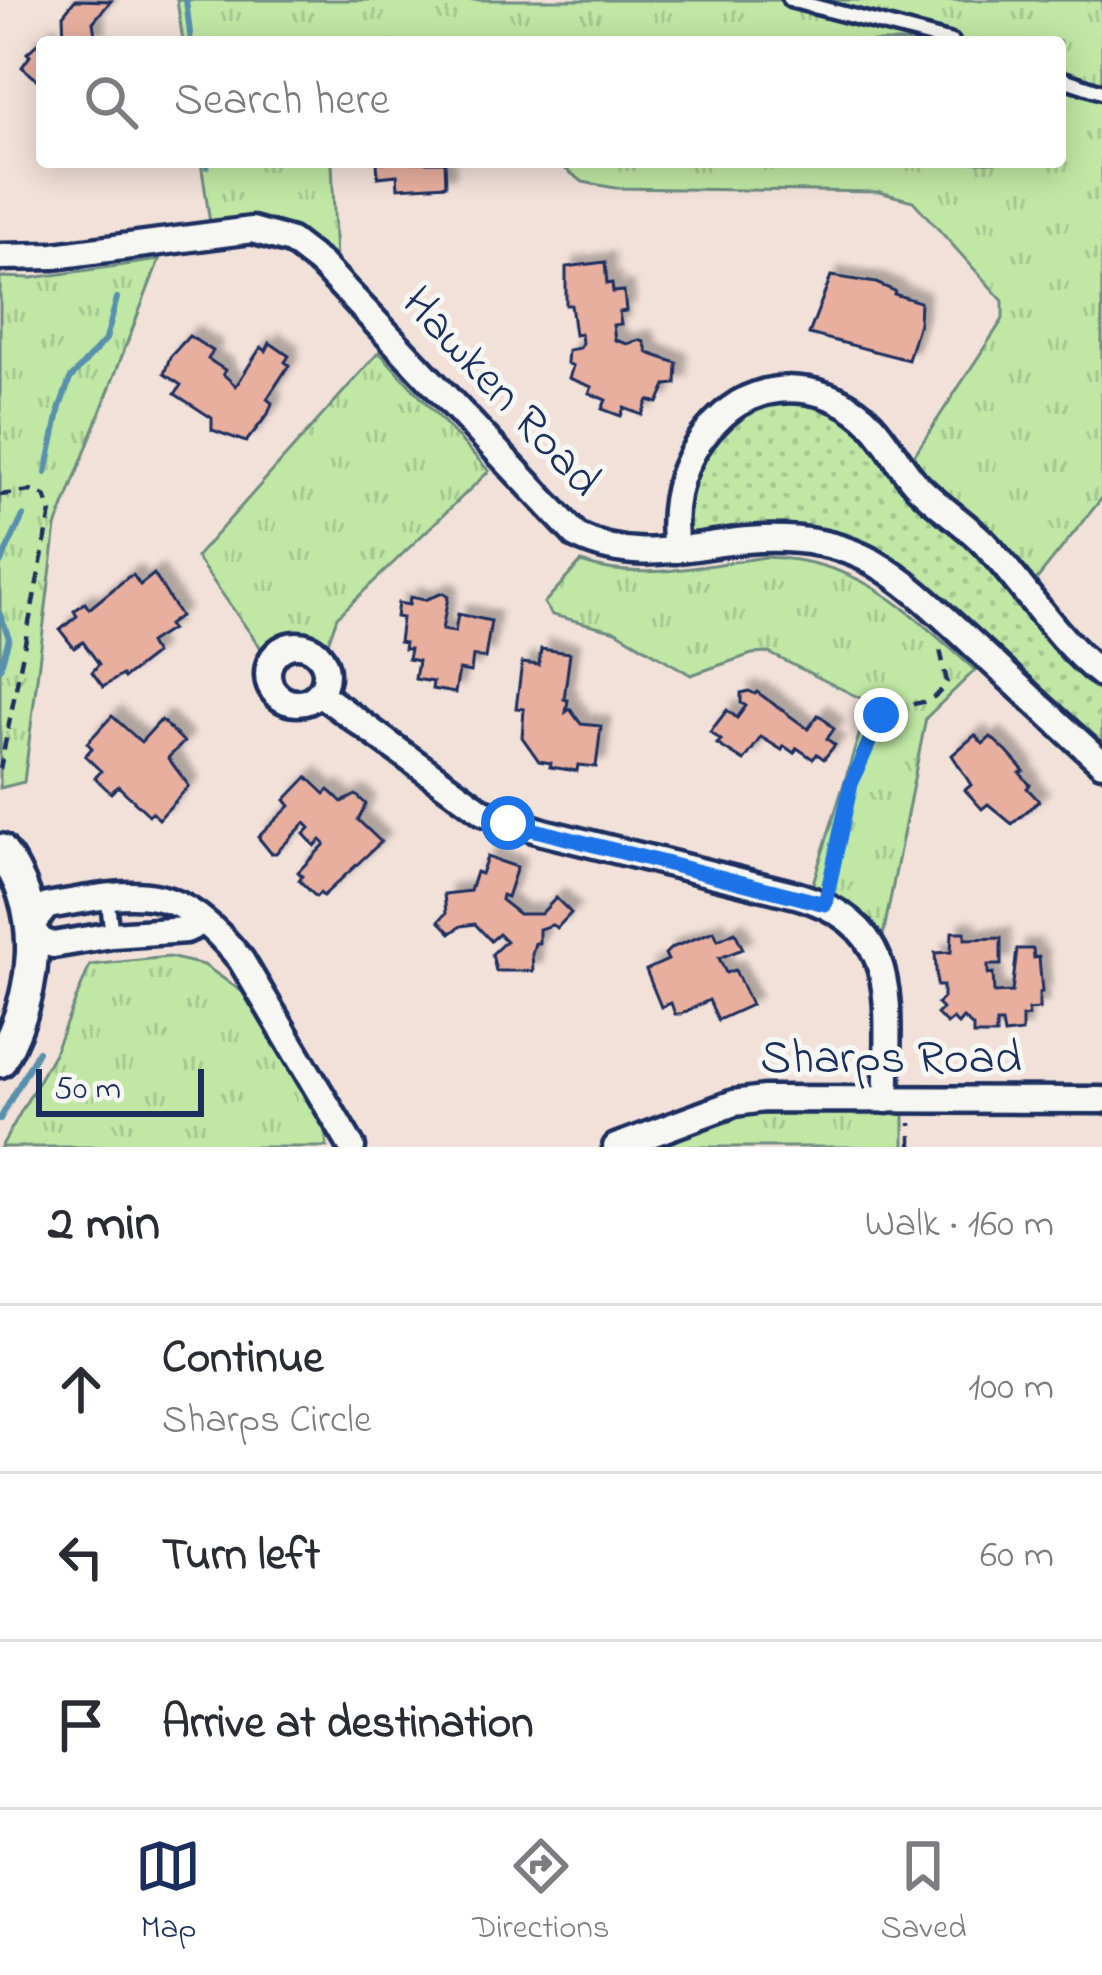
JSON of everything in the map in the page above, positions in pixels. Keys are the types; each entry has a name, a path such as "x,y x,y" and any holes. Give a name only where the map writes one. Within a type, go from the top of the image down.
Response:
{"street":[{"name":"Hawken Road","path":"0,257 54,256 228,232 272,233 291,241 321,264 577,536 616,552 788,539 844,549 917,593 1102,763"},
{"path":"676,550 677,486 711,426 750,398 772,391 827,395 862,415 915,483 985,544 1074,651 1102,674"},
{"path":"319,693 461,799 496,818 825,904 855,923 884,970 887,1100"},
{"path":"0,850 17,878 30,927 29,991 0,1061"},
{"path":"30,927 47,905 107,895 143,892 182,904 223,938 241,961 352,1147"},
{"path":"30,927 53,945 186,930 201,923"},
{"name":"Sharps Road","path":"616,1147 734,1103 764,1099 1102,1100"}],"lane":[{"path":"790,0 929,36"},
{"path":"1066,80 1102,92"},
{"path":"107,895 112,935"}],"path":[{"path":"0,495 31,491 45,496 51,512 0,769"},
{"path":"825,904 851,784 873,731 890,709 928,703 941,692 947,682 940,649 945,640"}],"green space":[{"path":"177,0 1102,0 1102,498 1033,584 911,460 1003,319 1003,301 913,201 879,192 615,188 583,182 564,168 1066,168 1066,36 182,36"},
{"path":"202,168 332,168 336,262 308,239 279,226 247,221 210,223"},
{"path":"159,260 56,527 24,782 0,788 0,277 32,278"},
{"path":"379,352 489,471 337,617 327,646 294,636 263,651 196,557"},
{"path":"811,400 853,420 1102,686 1102,746 923,583 865,546 823,532 778,526 687,531 687,495 694,475 731,421 763,402"},
{"path":"766,557 830,568 857,579 904,609 975,670 926,718 883,936 851,905 812,886 872,704 769,653 752,654 691,675 616,631 552,615 544,603 581,562 649,572"},
{"path":"169,957 204,965 244,993 325,1129 327,1147 1,1147 54,1053 90,965"},
{"path":"904,1113 904,1147 656,1147 749,1114"}],"building":[{"path":"75,0 111,1 93,22 95,36 64,36 63,15"},
{"path":"36,45 36,79 22,67 30,56 27,53"},
{"path":"377,168 445,168 446,185 398,188 397,175 378,177"},
{"path":"605,262 607,284 612,283 613,292 624,291 626,311 619,312 621,324 613,325 615,340 627,344 639,340 648,353 677,363 676,384 666,385 658,403 648,400 642,415 624,408 621,416 602,409 606,400 589,393 592,387 569,378 573,366 567,363 568,350 582,343 581,334 575,335 571,305 566,305 566,267"},
{"path":"831,276 876,283 920,302 908,360 809,334"},
{"path":"189,336 213,351 208,359 225,370 223,374 236,386 261,347 266,351 270,343 289,356 285,362 289,365 267,399 272,403 268,414 246,442 212,430 212,418 175,394 181,385 164,374 170,357"},
{"path":"154,574 180,616 168,625 171,629 149,643 155,654 124,678 103,687 92,672 99,664 83,642 74,648 60,630 77,616 74,611 85,603 89,609 128,577 133,575 140,585"},
{"path":"443,593 448,597 442,630 455,632 458,614 491,621 485,658 473,656 471,672 459,670 455,693 432,689 433,682 415,679 418,661 408,659 410,649 399,642 402,618 396,617 398,603 409,605 410,597 424,600"},
{"path":"541,649 570,653 566,712 570,709 581,724 601,726 596,767 578,765 577,771 550,767 551,763 539,761 522,737 524,709 516,708 522,663 539,665"},
{"path":"749,691 808,729 818,715 823,718 834,729 827,739 835,745 824,759 817,754 813,759 797,748 794,753 784,746 782,750 761,737 744,761 717,744 721,740 710,732 727,710 737,718 746,706 741,693"},
{"path":"112,716 141,742 161,720 184,742 168,758 189,786 159,819 118,786 111,793 95,778 101,771 85,756 92,748 87,743"},
{"path":"975,735 983,744 991,737 1007,752 1024,771 1020,773 1030,785 1027,788 1039,801 1012,824 988,804 982,809 965,790 971,785 952,755"},
{"path":"307,777 342,802 356,795 366,804 358,820 381,842 323,896 316,897 299,880 298,872 325,844 321,840 315,846 304,834 310,828 305,823 276,853 258,837 290,806 285,800"},
{"path":"487,857 517,867 507,897 502,895 501,900 519,914 541,914 556,898 571,913 557,928 539,929 533,971 496,971 492,954 506,941 499,934 491,941 475,924 451,933 439,921 446,913 444,894 470,891"},
{"path":"714,931 718,940 735,932 743,949 719,958 726,973 735,970 751,1005 718,1020 709,1000 681,1014 675,1014 671,1003 661,1007 646,970 668,960 665,954 671,948"},
{"path":"952,932 965,932 965,939 1001,938 1001,965 988,965 994,993 1012,992 1017,949 1033,949 1034,958 1039,957 1039,1009 1028,1010 1029,1016 1022,1017 1022,1032 1004,1034 1002,1023 996,1023 996,1035 973,1035 973,1027 963,1018 958,1024 953,1019 947,1024 937,1014 942,1009 937,1004 943,998 943,986 937,986 935,953 951,952"}],"waterway":[{"path":"186,0 190,36"},
{"path":"46,473 70,379 106,339 117,298"},
{"path":"0,564 23,516"},
{"path":"0,614 9,638 0,669"},
{"path":"0,1119 38,1051"}],"route":[{"path":"508,823 825,904 851,784 881,715"}]}
